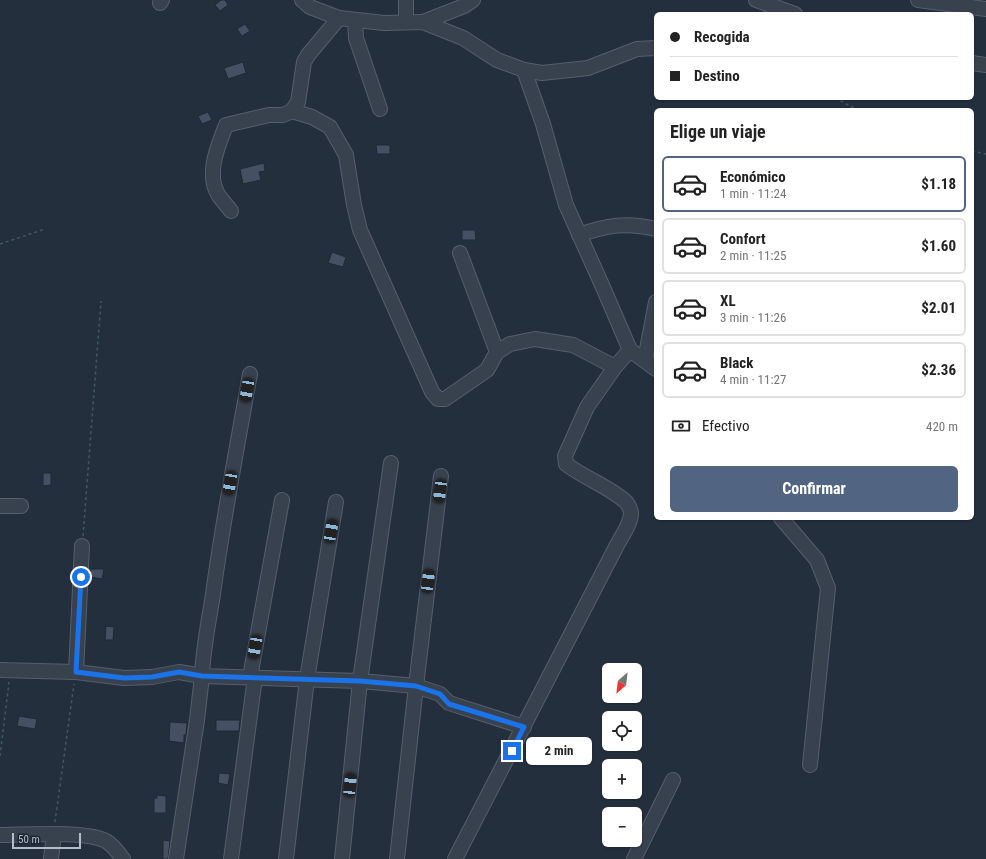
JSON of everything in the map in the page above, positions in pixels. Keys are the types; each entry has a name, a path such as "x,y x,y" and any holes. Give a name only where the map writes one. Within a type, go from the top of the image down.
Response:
{"street":[{"path":"302,0 310,6 339,18 355,21 406,22 423,22 464,6 473,0"},
{"path":"406,0 406,22"},
{"path":"756,0 784,4 794,12"},
{"path":"918,0 986,9"},
{"path":"231,211 218,195 212,170 226,125 269,115 283,115 292,111 298,102 304,62 308,55 339,18"},
{"path":"355,21 356,38 380,109"},
{"path":"423,22 463,38 474,47 497,60 524,70 542,73 588,68 637,49 654,48"},
{"path":"974,63 986,66"},
{"path":"524,70 544,124 566,205 630,350 654,368"},
{"path":"292,111 312,117 330,128 346,155 354,205 360,230 432,392 438,399 445,398 487,370 497,352 510,344 535,340 573,346 615,367"},
{"path":"579,234 597,228 617,225 643,226 654,229"},
{"path":"460,253 497,352"},
{"path":"644,360 654,312"},
{"path":"455,859 627,525 631,512 628,502 566,464 566,456 587,407 615,367 630,350"},
{"path":"176,859 197,720 202,676 202,655 222,530 250,374"},
{"path":"342,859 360,681 391,463"},
{"path":"398,859 416,686 441,476"},
{"path":"231,859 253,677 282,500"},
{"path":"286,859 306,679 336,502"},
{"path":"0,506 22,506"},
{"path":"783,520 817,560 828,588 810,765"},
{"path":"76,672 82,546"},
{"path":"5,670 76,672 124,678 152,677 179,672 202,676 360,681 416,686 440,694 449,704 524,727"},
{"path":"634,859 673,780"},
{"path":"51,859 54,834"},
{"path":"0,835 54,834 90,837 105,841 116,849 123,859"}],"path":[{"path":"839,100 854,108"},
{"path":"974,151 986,154"},
{"path":"0,244 45,229"},
{"path":"82,546 101,301"},
{"path":"0,756 5,670"},
{"path":"54,834 76,672"}],"building":[{"path":"221,0 225,0 228,5 220,11 215,5"},
{"path":"245,24 250,31 242,36 237,29"},
{"path":"243,62 246,73 228,79 224,68"},
{"path":"208,112 212,120 202,124 198,116"},
{"path":"376,145 390,145 390,154 377,154"},
{"path":"264,163 265,171 259,172 261,180 243,184 240,169"},
{"path":"462,230 475,230 476,240 462,240"},
{"path":"332,252 346,257 343,267 328,263"},
{"path":"43,473 51,473 51,485 43,486"},
{"path":"91,569 104,569 102,579 90,577"},
{"path":"106,626 114,627 113,640 105,640"},
{"path":"19,716 37,719 35,729 17,726"},
{"path":"216,720 240,720 239,731 216,731"},
{"path":"170,722 187,723 184,743 169,741"},
{"path":"219,773 230,774 228,785 218,783"},
{"path":"157,795 166,796 166,813 154,813 154,798 157,798"},
{"path":"163,840 170,841 168,859 163,859"}],"route":[{"path":"81,577 76,672 124,678 152,677 179,672 202,676 360,681 416,686 440,694 449,704 524,727 512,751"}]}
